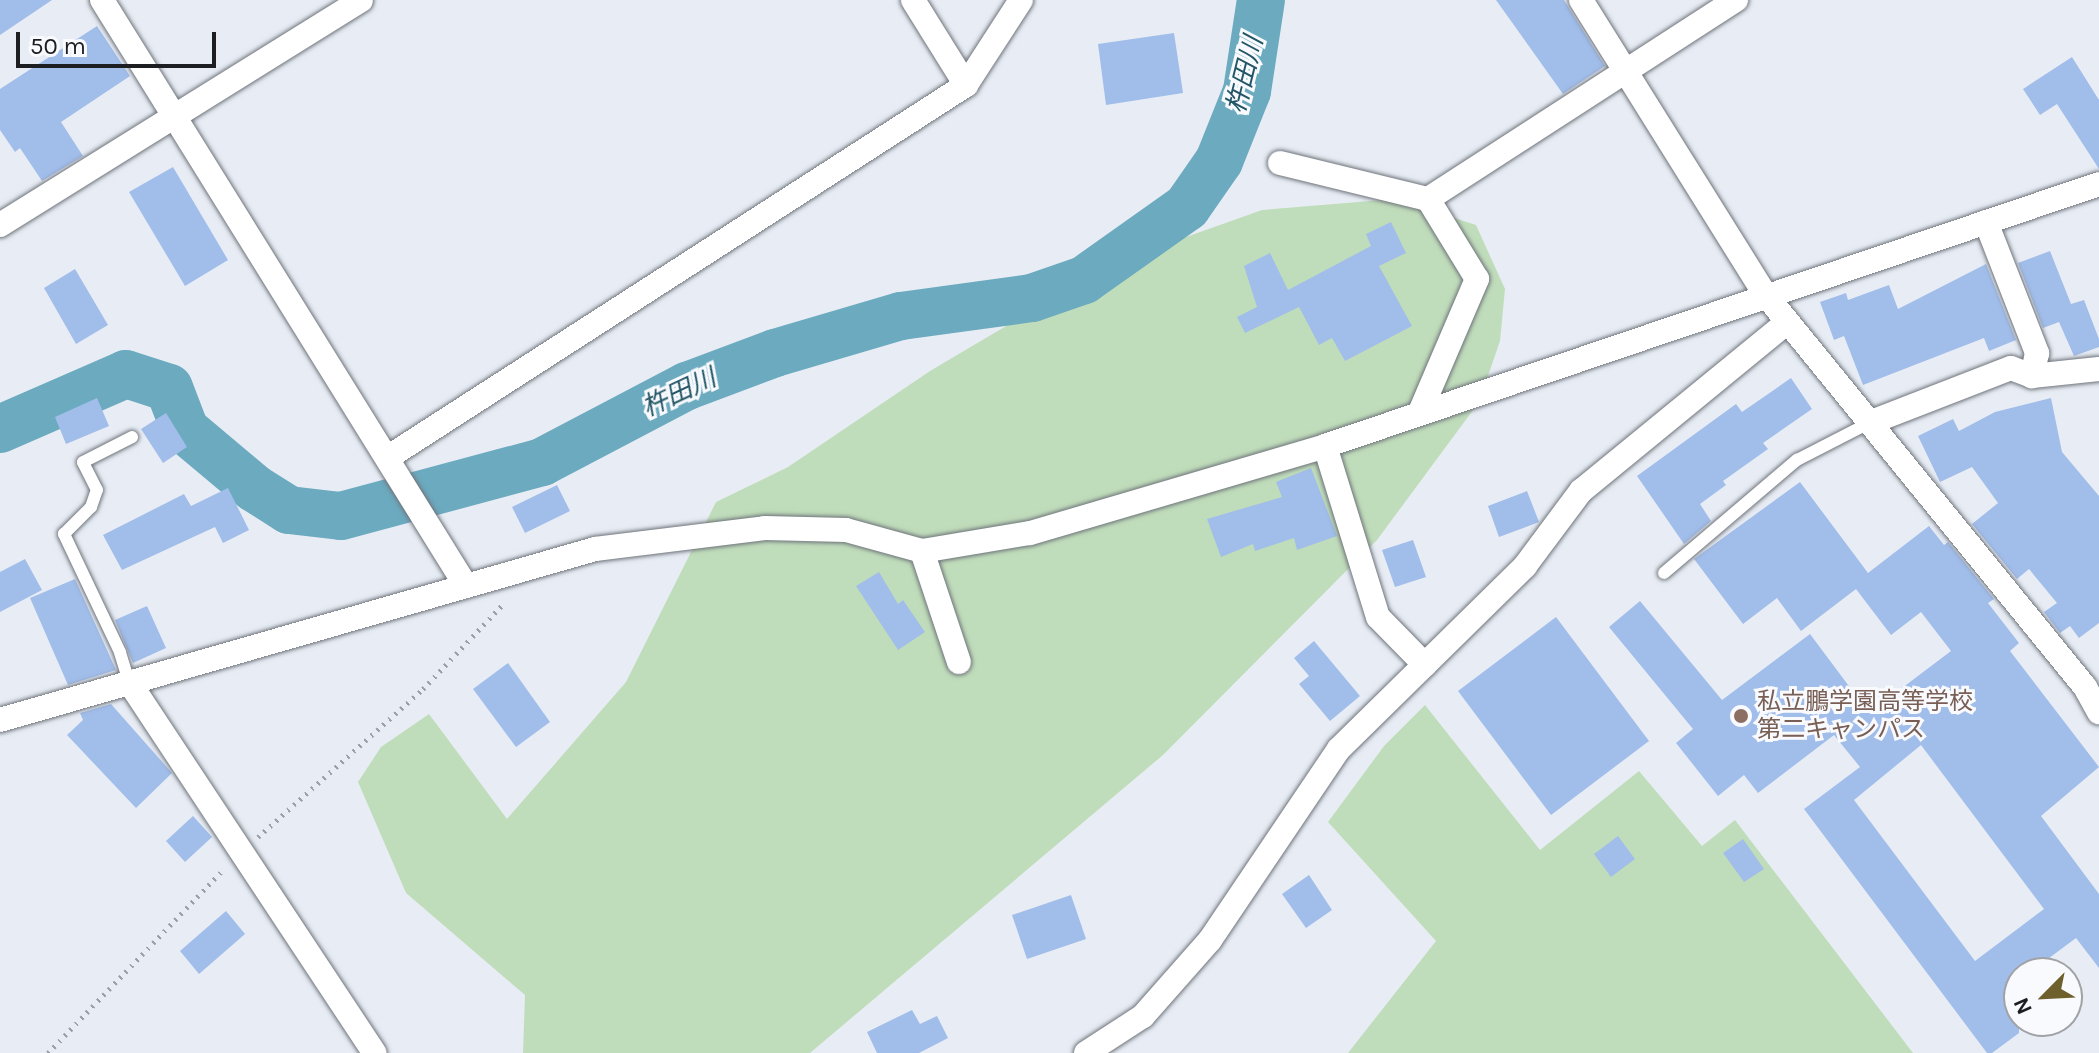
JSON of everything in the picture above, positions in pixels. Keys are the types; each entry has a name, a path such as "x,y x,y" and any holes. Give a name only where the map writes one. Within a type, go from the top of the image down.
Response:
{"street":[{"path":"102,0 466,586"},
{"path":"0,225 361,0"},
{"path":"913,0 966,85"},
{"path":"387,458 966,85 1021,0"},
{"path":"1581,0 1786,323 2092,681 2099,712"},
{"path":"1428,199 1736,0"},
{"path":"1280,163 1428,199 1477,279 1420,412"},
{"path":"0,720 595,549 765,528 846,530 922,551 1030,533 1325,446 1765,294 2099,184"},
{"path":"1986,222 2037,353 2032,376"},
{"path":"1086,1053 1143,1016 1210,940 1339,749 1525,566 1581,491 1786,323"},
{"path":"1869,423 2011,368 2032,376 2099,369"},
{"path":"1325,446 1378,617 1425,665"},
{"path":"922,551 959,662"},
{"path":"129,682 239,854 375,1053"}],"lane":[{"path":"1664,573 1797,460 1869,423"},
{"path":"129,682 120,652 64,534 91,507 97,490 83,462 132,437"}],"path":[{"path":"48,1053 239,854 423,689 507,599"}],"green space":[{"path":"1395,199 1476,225 1505,289 1500,341 1479,402 1377,540 1163,755 810,1053 523,1053 525,995 406,893 358,782 381,747 429,714 507,819 626,682 716,502 788,467 930,371 1113,263 1262,210"},
{"path":"1425,705 1540,850 1639,771 1702,846 1735,820 1913,1053 1348,1053 1436,941 1328,822 1384,746"}],"building":[{"path":"0,0 52,0 0,35"},
{"path":"1496,0 1564,0 1605,66 1563,94"},
{"path":"97,26 130,76 61,122 83,156 42,181 20,148 15,152 0,130 0,89"},
{"path":"1174,33 1183,93 1106,105 1098,44"},
{"path":"2072,57 2099,100 2099,169 2057,104 2040,115 2023,89"},
{"path":"173,167 228,260 185,286 129,192"},
{"path":"1391,222 1406,253 1379,266 1412,326 1345,361 1332,338 1319,345 1299,307 1245,333 1237,317 1257,307 1244,266 1270,253 1288,290 1371,246 1366,234"},
{"path":"2050,251 2071,304 2084,300 2099,339 2099,347 2074,356 2059,322 2043,328 2018,263"},
{"path":"1986,264 2016,340 1989,351 1984,338 1863,385 1844,336 1834,340 1820,302 1846,293 1848,300 1889,285 1898,309"},
{"path":"75,269 108,325 76,344 44,288"},
{"path":"1791,378 1812,409 1763,443 1768,449 1723,481 1726,485 1700,504 1711,521 1684,544 1637,476 1736,404 1742,412"},
{"path":"97,398 109,426 66,444 55,417"},
{"path":"2051,398 2062,452 2099,496 2099,623 2079,638 2070,626 2060,633 2044,612 2057,603 2029,569 2017,579 1972,524 1998,503 1972,467 1940,482 1918,436 1953,419 1959,431 1995,412"},
{"path":"166,413 187,447 163,463 141,429"},
{"path":"1311,468 1337,536 1297,550 1294,538 1255,551 1253,544 1221,557 1207,519 1282,497 1276,482"},
{"path":"1800,482 1868,573 1929,526 1944,545 1948,542 1994,599 1988,603 2019,643 2010,651 2099,767 2041,816 2099,894 2099,968 2076,938 2050,957 2003,957 2003,1037 2014,1037 1992,1053 1987,1053 1804,809 1860,767 1834,735 1758,793 1744,775 1718,796 1676,743 1693,729 1609,627 1640,601 1722,700 1810,634 1869,713 1951,651 1921,612 1891,635 1856,589 1801,631 1777,598 1743,624 1694,559","holes":["1921,745 2044,909 1975,961 1854,800"]},
{"path":"557,485 570,511 525,533 512,507"},
{"path":"228,488 249,530 223,543 215,527 122,570 103,535 184,494 191,506"},
{"path":"1527,491 1539,522 1499,537 1488,506"},
{"path":"1413,540 1426,577 1395,587 1382,550"},
{"path":"25,559 42,590 0,612 0,572"},
{"path":"879,572 898,604 903,600 925,632 898,650 856,586"},
{"path":"75,579 116,670 68,685 30,598"},
{"path":"147,606 166,648 133,663 115,620"},
{"path":"1556,617 1649,741 1551,815 1458,691"},
{"path":"1314,641 1360,696 1330,721 1299,684 1309,676 1294,658"},
{"path":"508,663 550,722 516,747 473,689"},
{"path":"111,704 172,773 136,808 67,735 83,720 80,713"},
{"path":"193,816 212,837 185,862 166,841"},
{"path":"1618,836 1635,859 1611,877 1594,854"},
{"path":"1743,839 1764,869 1744,882 1723,853"},
{"path":"1309,875 1332,910 1306,928 1282,894"},
{"path":"1071,895 1086,939 1027,959 1012,915"},
{"path":"226,911 245,934 199,974 180,951"},
{"path":"912,1010 920,1024 937,1016 948,1038 919,1053 877,1053 867,1032"}],"waterway":[{"name":"杵田川","path":"0,429 126,374 169,388 185,430 254,488 289,510 341,516 542,462 687,386 775,353 901,316 1032,298 1084,280 1187,207 1219,161 1247,91 1261,0"}],"place":[{"name":"私立鵬学園高等学校 第二キャンパス","path":"1741,716"}]}
